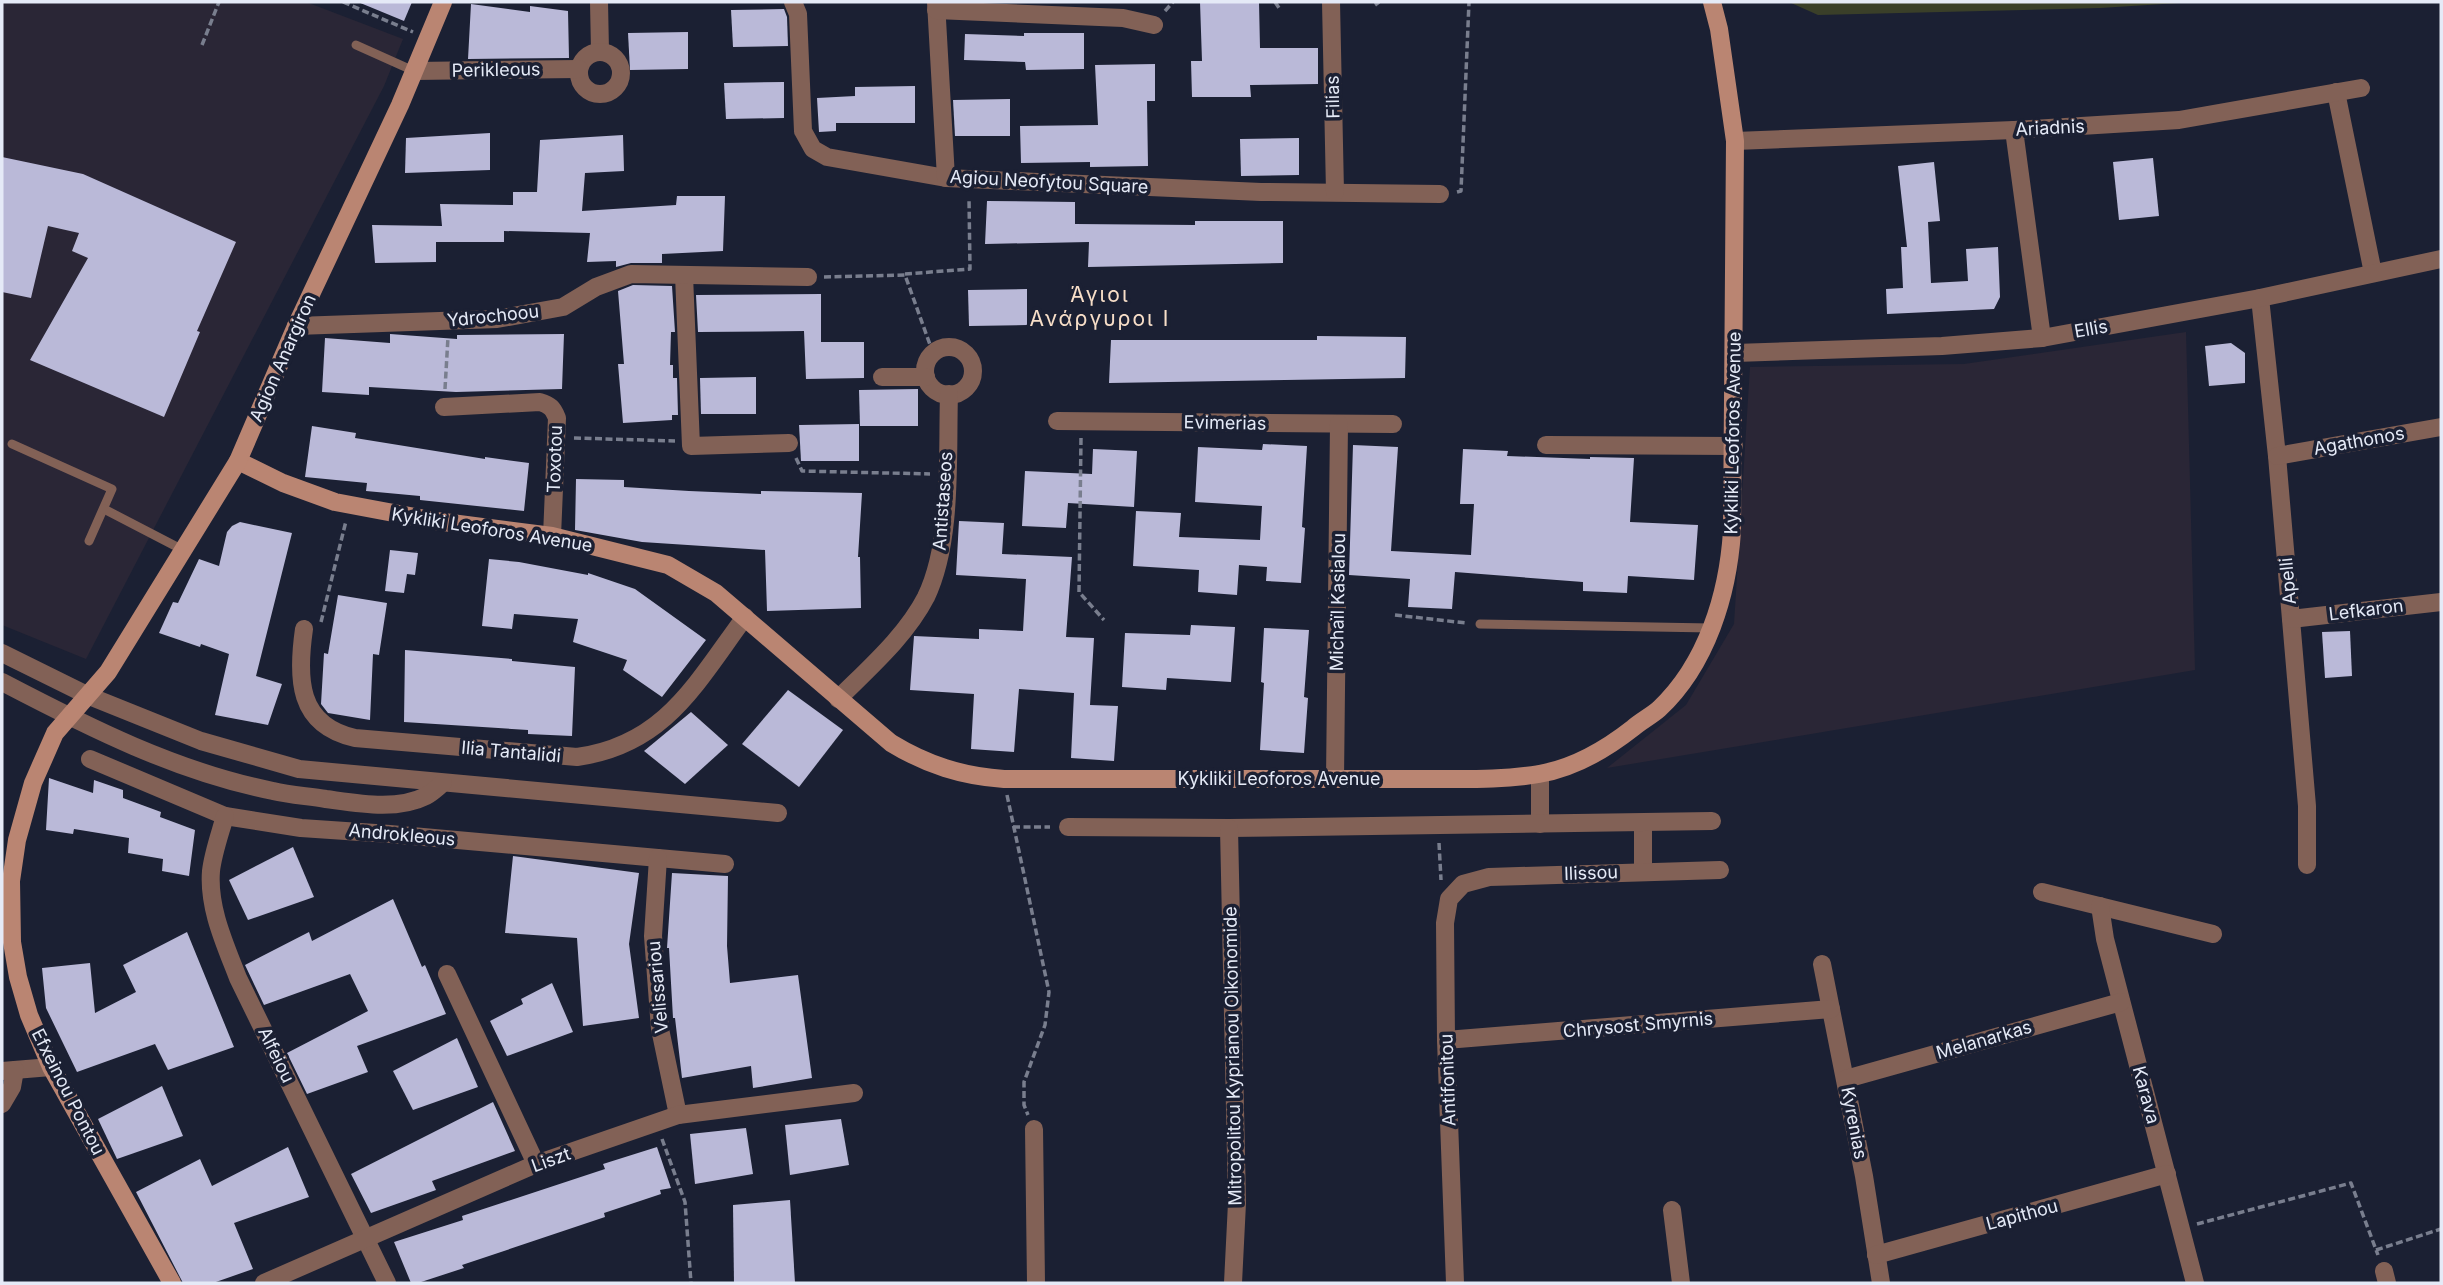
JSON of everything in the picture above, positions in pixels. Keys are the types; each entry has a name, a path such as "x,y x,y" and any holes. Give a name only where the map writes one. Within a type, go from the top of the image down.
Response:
{"street":[{"name":"Agion Anargiron","path":"89,696 116,660 238,461 443,2"},
{"path":"599,2 600,51"},
{"name":"Agiou Neofytou Square","path":"793,2 798,14 803,131 813,149 827,157 946,177 1261,192 1440,194"},
{"name":"Filias","path":"1331,2 1335,192"},
{"name":"Kykliki Leoforos Avenue","path":"238,461 295,488 349,505 436,521 552,536 667,565 716,593 891,743 909,755 946,770 1004,779 1503,778 1540,774 1608,747 1659,708 1689,670 1721,603 1731,557 1735,141 1719,29 1712,2"},
{"path":"946,177 936,6 1123,18 1154,25"},
{"path":"600,51 612,55 620,65 621,79 613,89 600,94 586,89 579,77 579,69 586,57 600,51"},
{"name":"Perikleous","path":"414,71 579,69"},
{"name":"Ariadnis","path":"1735,141 2014,130 2179,120 2361,88"},
{"path":"2336,92 2373,273"},
{"path":"2014,130 2042,338"},
{"name":"Ellis","path":"1735,354 1942,346 2042,338 2260,298 2441,259"},
{"name":"Ydrochoou","path":"296,326 497,319 563,307 596,287 631,274 808,277"},
{"path":"684,275 691,446 789,443"},
{"name":"Apelli","path":"2260,298 2277,456 2307,806 2307,865"},
{"path":"948,346 964,352 970,358 973,374 970,383 958,393 949,394 934,390 926,377 928,360 933,353 948,346"},
{"path":"882,377 926,377"},
{"name":"Antistaseos","path":"838,699 887,649 925,598 940,556 943,533 949,394"},
{"name":"Toxotou","path":"444,407 540,402 549,405 557,418 552,536"},
{"name":"Evimerias","path":"1057,421 1393,424"},
{"name":"Michaïl Kasialou","path":"1335,779 1339,424"},
{"name":"Agathonos","path":"2277,456 2441,427"},
{"path":"1545,445 1734,446"},
{"name":"Lefkaron","path":"2291,619 2441,601"},
{"name":"Ilia Tantalidi","path":"304,629 299,671 301,687 312,712 325,727 337,734 577,757 598,754 630,743 661,722 691,690 745,617"},
{"path":"2,653 89,696 201,741 299,769 778,813"},
{"path":"2,682 69,718 143,750 211,775 272,791 364,804 399,803 426,797 443,783"},
{"name":"Efxeinou Pontou","path":"89,696 55,733 33,783 17,840 11,881 12,942 29,1015 51,1067 172,1283"},
{"name":"Androkleous","path":"90,759 225,817 301,828 725,864"},
{"path":"1540,774 1540,824"},
{"path":"390,834 399,803"},
{"name":"Alfeiou","path":"225,817 212,868 211,892 221,934 238,978 387,1283"},
{"path":"1068,827 1229,828 1712,821"},
{"path":"1643,823 1643,871"},
{"name":"Mitropolitou Kyprianou Oikonomide","path":"1229,828 1237,1203 1233,1283"},
{"name":"Velissariou","path":"659,858 653,936 660,1029 678,1115"},
{"name":"Ilissou","path":"1449,898 1463,884 1489,877 1720,870"},
{"path":"2042,892 2213,934"},
{"name":"Antifonitou","path":"1449,898 1445,923 1446,1040 1455,1283"},
{"name":"Karava","path":"2100,906 2105,939 2195,1283"},
{"name":"Kyrenias","path":"1822,964 1846,1079 1881,1283"},
{"path":"447,974 536,1164"},
{"name":"Melanarkas","path":"1846,1079 2121,1002"},
{"name":"Chrysost Smyrnis","path":"1446,1040 1831,1009"},
{"path":"2,1104 12,1087 8,1070 51,1067"},
{"name":"Liszt","path":"264,1283 536,1164 655,1122 678,1115 854,1093"},
{"path":"1034,1129 1037,1283"},
{"name":"Lapithou","path":"1877,1255 2167,1174"},
{"path":"1672,1210 1681,1283"}],"lane":[{"path":"356,45 414,71"},
{"path":"12,444 112,489 89,541"},
{"path":"104,509 183,550"},
{"path":"1480,624 1711,628"}],"path":[{"path":"202,45 219,2"},
{"path":"343,2 428,38"},
{"path":"1275,2 1279,8"},
{"path":"1440,194 1461,191 1469,2"},
{"path":"808,277 905,275 970,269 969,178"},
{"path":"905,275 933,353"},
{"path":"444,407 449,321"},
{"path":"1082,421 1079,592 1104,620"},
{"path":"556,438 691,442"},
{"path":"789,443 802,471 946,475"},
{"path":"304,629 319,628 349,505"},
{"path":"1395,615 1480,624"},
{"path":"1004,779 1049,992 1045,1025 1024,1082 1024,1105 1034,1129"},
{"path":"1438,825 1440,878 1449,898"},
{"path":"1013,827 1068,827"},
{"path":"655,1122 685,1202 691,1283"},
{"path":"2181,1228 2351,1182 2385,1277"},
{"path":"2376,1250 2441,1229"}],"shaded area":[{"path":"2,2 306,2 403,39 384,86 86,659 2,625"},
{"path":"2186,332 2195,670 1607,768 1686,705 1734,624 1750,367 1964,364"}],"green space":[{"path":"1789,2 2195,2 2100,8 1818,15"}],"building":[{"path":"358,2 412,2 404,21"},
{"path":"1200,2 1259,2 1260,48 1318,48 1318,84 1250,85 1251,97 1192,97 1191,61 1202,61"},
{"path":"471,4 530,12 530,6 568,11 569,58 468,59"},
{"path":"784,9 787,17 788,46 733,47 731,10"},
{"path":"688,32 688,69 630,70 628,33"},
{"path":"1024,33 1084,33 1084,69 1026,70 1025,62 964,60 965,34 1024,36"},
{"path":"1155,64 1155,101 1147,101 1148,166 1090,167 1090,162 1021,163 1020,126 1098,125 1095,65"},
{"path":"784,82 784,118 726,119 724,83"},
{"path":"915,86 915,123 836,123 836,131 819,132 817,98 855,96 855,87"},
{"path":"1010,99 1010,136 955,136 953,100"},
{"path":"490,133 490,170 405,173 406,138"},
{"path":"623,135 624,171 585,173 582,211 676,205 677,196 725,196 723,251 662,254 662,263 631,263 616,267 616,261 587,262 590,233 504,231 504,242 436,242 436,262 375,263 372,225 442,226 440,204 513,205 513,192 537,192 540,140"},
{"path":"1299,138 1299,175 1241,176 1240,139"},
{"path":"2,157 83,174 236,242 197,331 200,332 164,417 30,360 88,258 72,251 79,233 48,226 31,298 2,292"},
{"path":"2153,158 2159,216 2119,220 2113,162"},
{"path":"1934,162 1940,221 1928,222 1931,283 1968,281 1966,249 1998,247 2000,297 1994,309 1887,314 1886,289 1903,288 1901,247 1907,247 1898,166"},
{"path":"987,201 1075,202 1075,224 1195,225 1195,221 1283,221 1283,263 1088,267 1089,242 985,244"},
{"path":"633,285 672,286 675,332 671,332 670,365 673,365 673,378 677,378 678,415 672,415 672,420 623,423 618,364 624,364 618,291"},
{"path":"1027,289 1027,325 969,326 968,290"},
{"path":"821,294 821,342 864,342 864,378 806,379 804,331 698,332 696,295"},
{"path":"390,334 457,339 457,335 564,334 562,389 456,392 369,387 369,395 322,392 325,338 390,343"},
{"path":"1317,336 1406,337 1405,378 1109,383 1111,340 1317,340"},
{"path":"2231,343 2245,353 2245,383 2209,386 2205,346"},
{"path":"756,377 756,414 701,414 700,378"},
{"path":"918,389 918,426 860,426 859,390"},
{"path":"859,424 859,461 801,461 799,425"},
{"path":"312,426 356,433 355,438 485,459 529,463 524,511 420,500 420,496 366,491 367,483 305,477"},
{"path":"1263,444 1307,446 1301,583 1266,581 1267,567 1239,565 1237,595 1198,592 1199,570 1133,566 1136,511 1181,513 1179,537 1260,540 1262,506 1195,502 1198,447 1262,450"},
{"path":"1353,445 1398,447 1391,551 1471,555 1474,504 1460,504 1463,449 1508,451 1507,456 1634,458 1630,522 1698,525 1694,580 1628,576 1627,593 1583,591 1583,582 1455,572 1452,609 1408,607 1410,579 1349,575"},
{"path":"1093,449 1137,451 1134,507 1068,503 1066,528 1022,526 1025,471 1092,474"},
{"path":"576,479 624,480 624,487 689,491 761,494 761,491 862,493 858,557 861,608 767,611 765,550 642,542 575,530"},
{"path":"959,521 1004,523 1002,554 1072,557 1066,637 1094,638 1090,705 1118,706 1114,761 1071,758 1074,693 1019,689 1014,752 971,749 974,694 910,690 914,636 979,639 979,629 1023,631 1026,579 956,575"},
{"path":"240,522 292,533 256,676 282,684 268,725 215,715 229,654 159,633 173,602 178,603 199,559 219,566 227,532"},
{"path":"390,550 418,553 415,575 407,574 404,593 385,591"},
{"path":"489,559 588,573 635,589 706,640 662,697 623,670 627,660 573,642 578,619 514,614 512,629 482,626"},
{"path":"338,595 387,603 379,655 373,654 370,720 328,713 321,704 324,653 328,654"},
{"path":"1191,625 1235,627 1231,682 1167,678 1166,690 1122,687 1125,633 1190,635"},
{"path":"1264,628 1309,630 1304,697 1308,698 1304,753 1260,750"},
{"path":"2350,631 2352,676 2325,678 2322,632"},
{"path":"405,650 575,667 572,736 528,734 528,730 404,722"},
{"path":"788,690 843,730 799,787 742,744"},
{"path":"691,712 728,745 685,784 644,751"},
{"path":"49,778 93,793 94,780 123,790 123,798 161,812 160,817 195,830 189,876 162,871 163,859 128,853 129,838 74,829 73,834 46,830"},
{"path":"293,847 314,897 248,920 229,880"},
{"path":"513,856 639,873 629,944 639,1018 583,1026 577,938 505,933"},
{"path":"672,873 728,876 727,946 730,983 798,975 812,1078 753,1088 751,1066 682,1078 667,948"},
{"path":"393,899 422,967 425,965 446,1014 357,1046 368,1072 307,1094 287,1053 368,1011 350,974 264,1005 245,965 309,932 312,941"},
{"path":"187,932 234,1047 168,1070 155,1044 77,1072 46,1008 42,968 90,963 95,1013 136,992 123,965"},
{"path":"552,983 573,1032 507,1056 490,1021 523,1004 521,999"},
{"path":"457,1038 478,1087 413,1110 393,1071"},
{"path":"162,1086 183,1136 117,1159 98,1119"},
{"path":"493,1102 515,1151 432,1181 436,1190 371,1213 351,1174"},
{"path":"841,1119 849,1165 790,1175 785,1125"},
{"path":"746,1128 753,1174 695,1184 690,1134"},
{"path":"288,1147 309,1197 234,1223 253,1269 213,1283 183,1283 136,1192 200,1159 212,1186"},
{"path":"657,1147 671,1188 660,1190 661,1194 604,1213 605,1217 462,1265 464,1268 411,1283 394,1242 463,1220 462,1216 605,1169 603,1164"},
{"path":"790,1200 795,1283 734,1283 733,1205"}],"district":[{"name":"Άγιοι Ανάργυροι Ι","path":"1100,307"}]}
